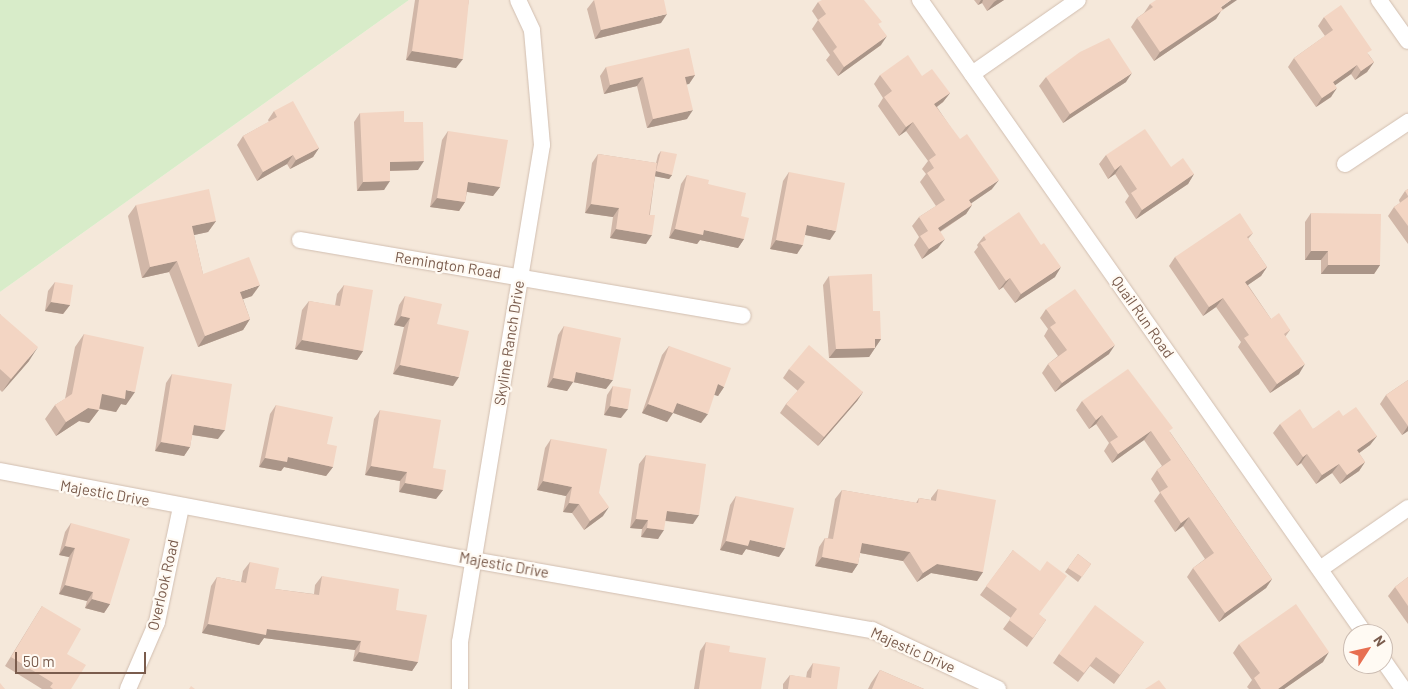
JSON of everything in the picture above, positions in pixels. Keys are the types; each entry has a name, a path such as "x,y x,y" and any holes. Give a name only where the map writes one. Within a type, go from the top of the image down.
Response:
{"street":[{"name":"Skyline Ranch Drive","path":"460,689 460,642 542,145 532,30 518,0"},
{"name":"Quail Run Road","path":"920,0 1358,624"},
{"path":"972,74 1078,0"},
{"path":"1379,0 1408,41"},
{"path":"1345,164 1408,122"},
{"name":"Remington Road","path":"300,240 520,276 743,316"},
{"name":"Majestic Drive","path":"0,471 181,507 872,630 998,689"},
{"name":"Overlook Road","path":"128,689 157,622 181,507"},
{"path":"1320,569 1408,508"},
{"path":"1393,674 1403,689"}],"shaded area":[{"path":"409,0 1408,0 1408,689 0,689 0,292"}],"green space":[{"path":"0,0 409,0 0,292"}],"building":[{"path":"419,0 469,0 463,59 412,51"},
{"path":"594,0 664,0 667,14 601,30"},
{"path":"822,0 864,0 882,22 878,24 887,36 844,67 833,51 837,47 818,20 826,14 818,2"},
{"path":"1156,0 1231,0 1221,7 1223,10 1160,52 1137,18 1153,7 1150,4"},
{"path":"1341,5 1372,50 1367,53 1374,62 1361,71 1357,65 1333,82 1337,88 1322,98 1294,58 1333,30 1324,17"},
{"path":"1109,38 1132,73 1070,114 1046,77 1080,52"},
{"path":"689,48 695,75 685,77 693,110 653,119 643,77 610,85 606,67"},
{"path":"908,55 922,76 932,69 950,93 934,104 960,139 967,134 999,180 969,200 972,205 938,228 945,239 929,249 920,236 928,231 919,217 945,200 927,173 934,168 929,160 936,155 913,122 906,127 884,97 892,91 880,75"},
{"path":"293,101 319,148 296,160 293,155 263,172 243,136 277,117 274,111"},
{"path":"404,111 404,122 423,122 424,161 390,162 390,181 363,182 360,113"},
{"path":"1145,129 1171,167 1183,158 1194,174 1142,210 1131,193 1137,189 1121,165 1115,170 1106,155"},
{"path":"448,131 508,140 500,187 468,182 465,202 437,198"},
{"path":"661,151 677,154 672,175 656,171"},
{"path":"598,154 657,163 649,215 655,215 652,235 616,229 619,208 591,204"},
{"path":"789,172 845,183 836,231 807,225 803,245 776,240"},
{"path":"687,175 709,180 708,184 746,193 741,216 749,218 744,239 704,230 703,235 675,229"},
{"path":"209,189 216,221 192,226 203,274 249,257 260,285 240,292 250,319 205,336 177,261 150,267 136,205"},
{"path":"1408,197 1408,226 1394,207"},
{"path":"1019,212 1041,245 1044,243 1061,267 1021,294 1010,278 1006,281 980,243 986,240 984,236"},
{"path":"1240,213 1253,233 1247,237 1267,267 1245,282 1271,319 1279,313 1290,330 1284,334 1305,364 1277,384 1244,338 1249,335 1223,298 1209,307 1175,257"},
{"path":"1311,213 1381,214 1380,265 1328,265 1328,251 1311,251"},
{"path":"872,274 873,311 880,311 881,339 875,339 875,348 836,349 829,276"},
{"path":"55,282 73,285 70,305 51,302"},
{"path":"344,285 373,290 363,351 302,340 309,301 340,306"},
{"path":"1075,289 1115,345 1062,383 1048,364 1067,350 1050,327 1056,323 1046,309"},
{"path":"405,296 442,304 437,324 469,331 459,377 400,365 410,318 401,316"},
{"path":"0,314 38,347 11,379 0,369"},
{"path":"564,326 621,338 613,380 576,372 574,382 553,378"},
{"path":"84,334 144,347 135,392 126,390 125,399 102,394 99,410 88,408 66,422 55,405 72,394"},
{"path":"809,345 863,392 824,437 786,404 805,382 789,369"},
{"path":"669,346 731,368 724,387 718,384 708,414 677,403 673,413 648,404"},
{"path":"1128,369 1173,428 1169,431 1272,579 1225,613 1193,568 1214,553 1189,517 1181,523 1160,492 1168,487 1157,470 1171,460 1151,431 1118,454 1110,442 1118,437 1102,415 1096,420 1082,401"},
{"path":"172,374 232,384 225,430 194,425 190,447 161,442"},
{"path":"1408,380 1408,426 1386,395"},
{"path":"613,386 631,389 628,409 610,406"},
{"path":"276,405 333,417 327,444 337,446 333,467 288,457 287,462 265,458"},
{"path":"1356,407 1377,436 1357,450 1365,462 1347,475 1339,464 1322,475 1307,454 1303,457 1280,424 1300,409 1313,429 1339,410 1343,416"},
{"path":"380,410 441,420 433,468 446,470 443,490 405,483 407,472 371,466"},
{"path":"551,439 607,449 599,493 609,507 590,521 579,504 569,503 572,487 543,481"},
{"path":"646,455 706,464 699,515 667,511 664,530 647,528 648,520 636,519"},
{"path":"938,489 996,500 983,572 937,564 923,573 910,552 862,543 858,564 822,557 825,538 833,539 842,490 918,503 919,498 936,501"},
{"path":"736,496 794,508 785,548 750,540 748,546 726,541"},
{"path":"71,523 130,539 110,604 92,599 93,592 65,585 75,548 65,546"},
{"path":"1013,550 1040,571 1047,561 1067,576 1039,614 1046,620 1033,638 1009,620 1017,609 986,586"},
{"path":"1078,554 1091,564 1082,577 1068,568"},
{"path":"250,562 279,568 275,589 319,595 322,576 399,589 396,610 427,615 418,662 359,652 361,641 267,629 266,635 208,624 217,577 246,583"},
{"path":"1408,577 1408,606 1395,587"},
{"path":"1296,604 1329,652 1278,689 1261,689 1254,678 1260,673 1239,644"},
{"path":"1095,605 1144,642 1120,675 1096,657 1084,673 1059,654"},
{"path":"42,606 81,629 67,654 86,665 71,689 53,689 50,687 53,683 11,657"},
{"path":"706,642 730,646 729,652 766,658 761,689 699,689"},
{"path":"813,663 840,667 837,689 788,689 790,675 811,678"},
{"path":"880,670 924,689 872,689"},
{"path":"1159,680 1166,689 1145,689"}]}
